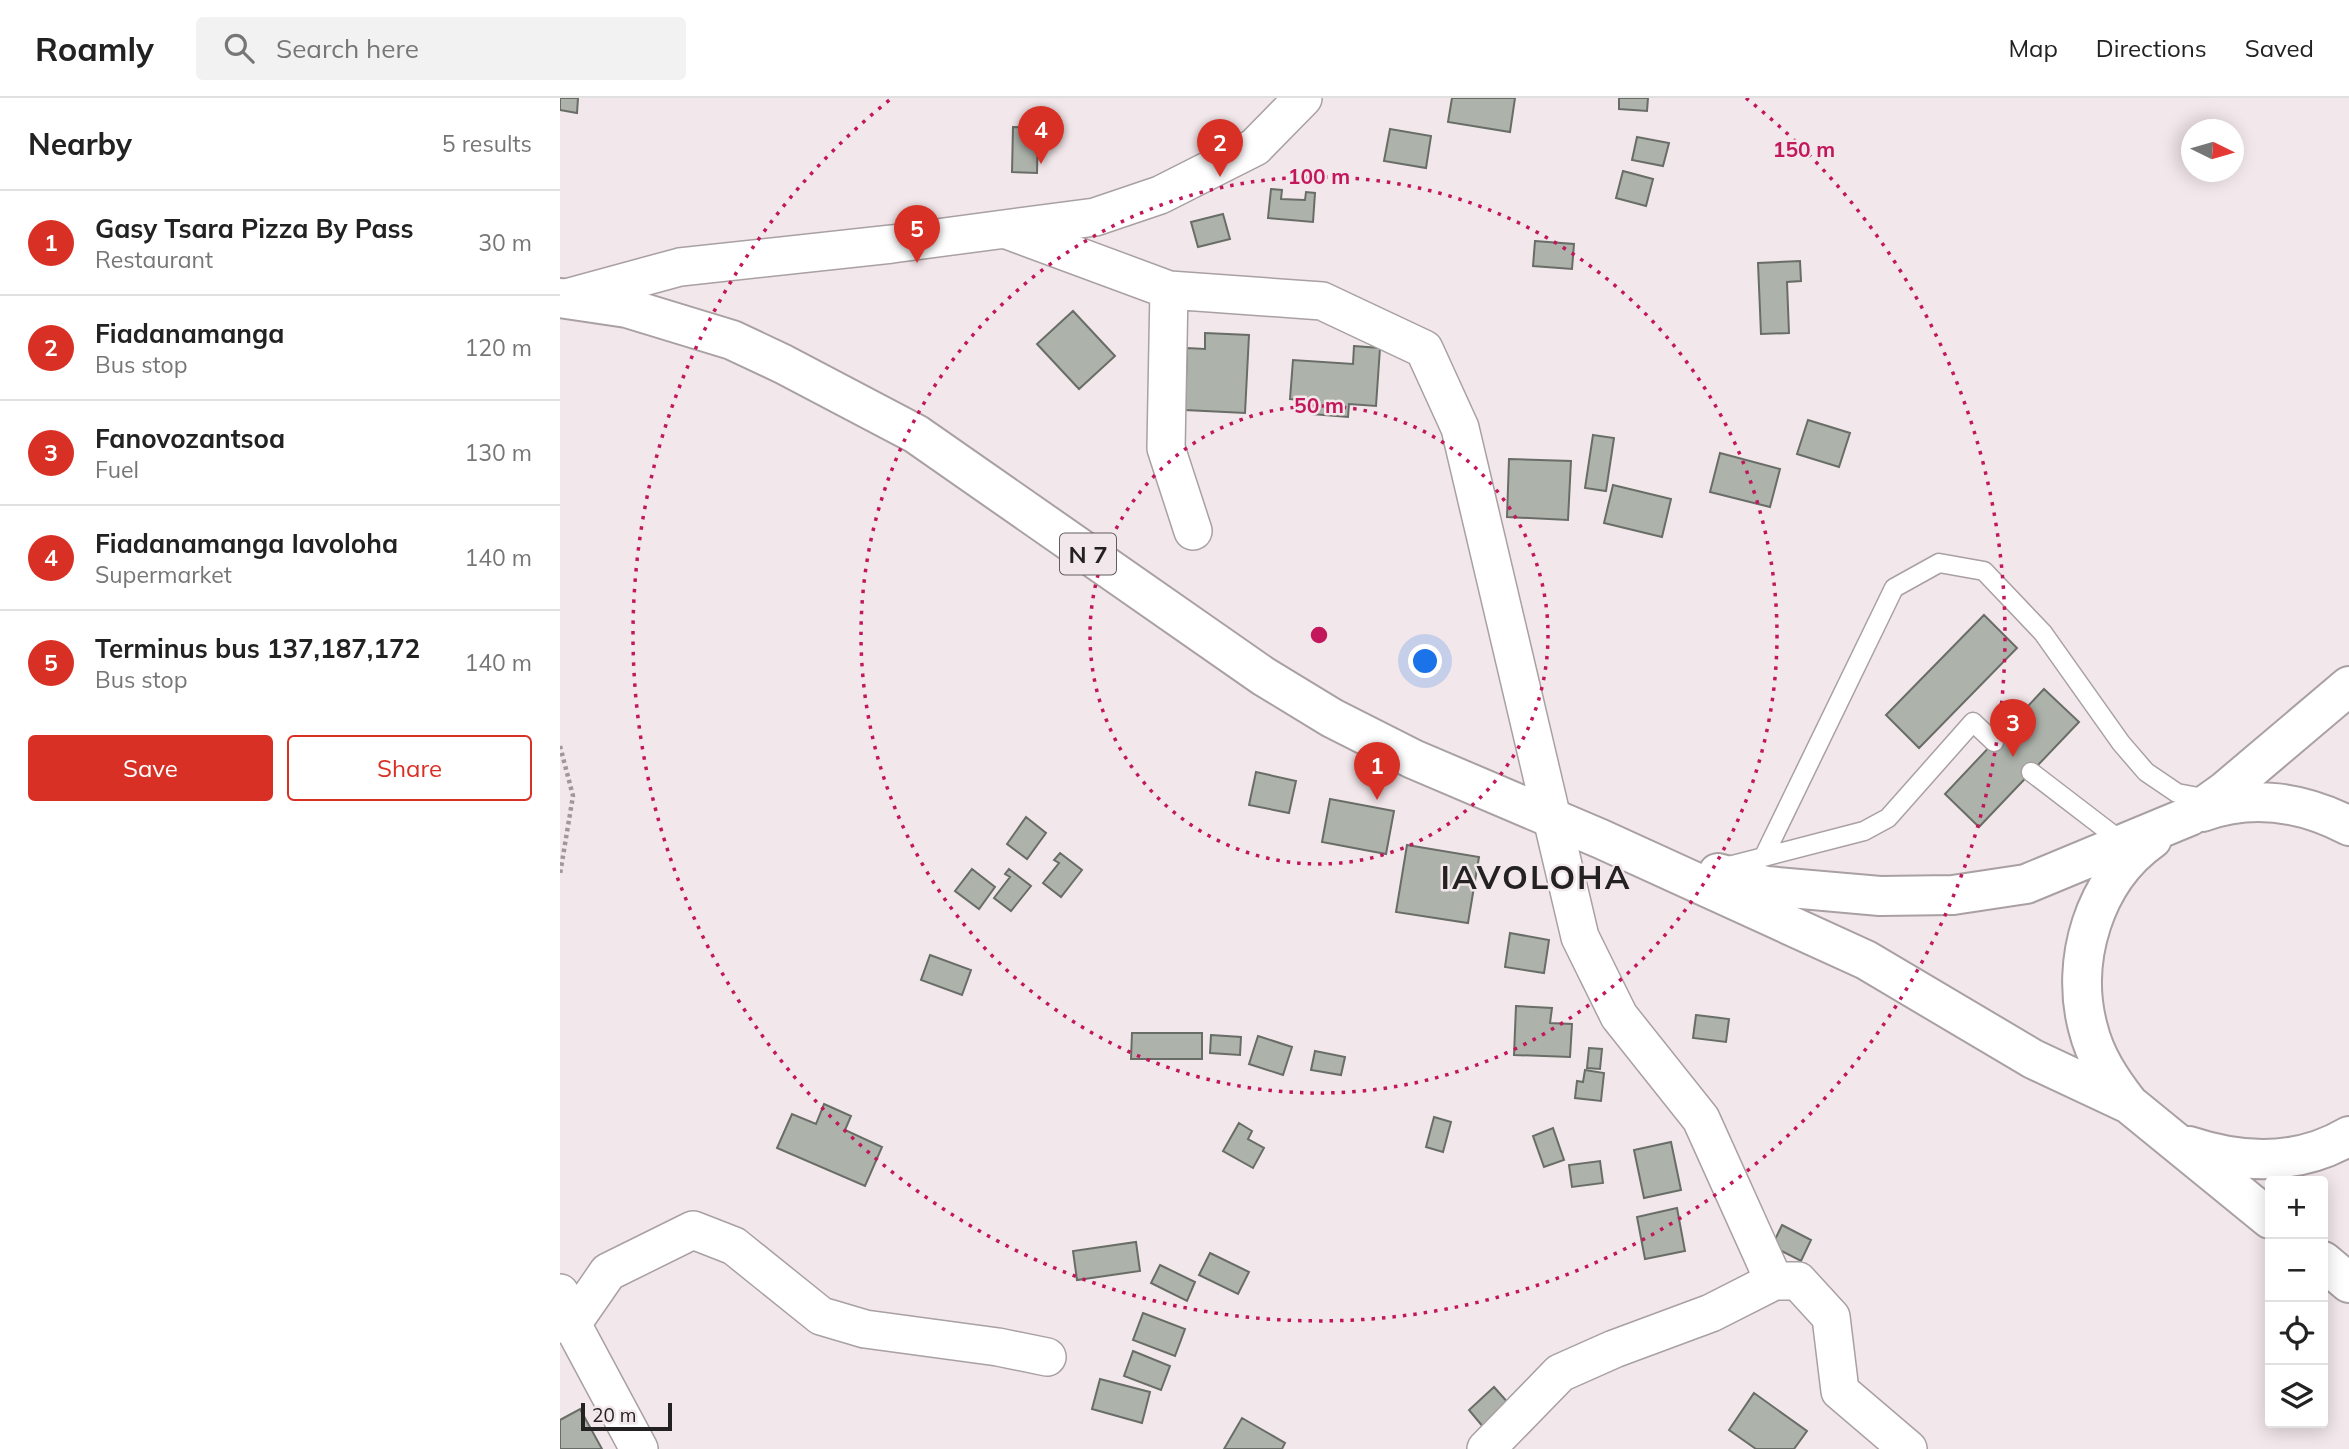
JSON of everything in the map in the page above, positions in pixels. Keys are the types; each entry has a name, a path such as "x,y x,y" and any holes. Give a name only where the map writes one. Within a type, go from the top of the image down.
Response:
{"main road":[{"name":"N 7","path":"563,298 627,308 732,340 916,433 1263,676 1332,718 1413,759 1553,821 1601,839"},
{"path":"2265,1215 2129,1104 2112,1081 2088,1029 2082,971 2086,943 2106,889 2144,845 2190,815 2349,686"},
{"path":"1601,839 1767,886 1880,897 1952,895 2026,884 2190,815 2217,807 2273,802 2301,806 2349,826"},
{"path":"1601,839 1866,960 2033,1059 2129,1104"},
{"path":"2163,1132 2189,1146 2248,1160 2308,1154 2349,1136"},
{"path":"2328,1265 2349,1283"}],"street":[{"path":"563,298 680,267 1007,230 1095,217 1160,195 1255,147 1303,98"},
{"path":"1007,230 1169,290 1322,301 1424,349 1460,428 1580,937 1619,1016 1701,1119 1774,1281"},
{"path":"1169,290 1166,448 1193,531"},
{"path":"639,1449 564,1313 608,1272 693,1230 734,1246 821,1316 865,1329 998,1347 1047,1357"},
{"path":"1486,1449 1560,1373 1614,1349 1710,1314 1774,1281 1798,1280 1831,1317 1840,1391 1908,1449"}],"lane":[{"path":"1765,855 1895,588 1939,563 1984,571 2043,633 2121,743 2146,772 2177,793 2190,815"},
{"path":"1713,871 1765,855 1864,831 1888,818 1973,722 1994,742"},
{"path":"2031,772 2125,844"}],"path":[{"path":"560,746 573,796 560,874"}],"building":[{"path":"560,98 578,98 577,113 560,110"},
{"path":"1452,98 1515,98 1510,132 1448,122"},
{"path":"1619,98 1648,98 1647,111 1619,109"},
{"path":"1013,127 1038,128 1037,173 1012,172"},
{"path":"1390,129 1431,136 1426,168 1384,161"},
{"path":"1637,137 1669,143 1663,166 1632,160"},
{"path":"1623,171 1653,179 1646,206 1616,198"},
{"path":"1271,189 1282,190 1281,199 1305,200 1306,192 1315,193 1313,222 1268,218"},
{"path":"1223,214 1230,239 1198,247 1191,222"},
{"path":"1535,241 1574,244 1572,269 1533,266"},
{"path":"1800,261 1801,281 1787,282 1789,333 1761,334 1758,263"},
{"path":"1073,311 1115,356 1079,389 1037,344"},
{"path":"1205,333 1249,335 1245,413 1185,410 1187,348 1205,349"},
{"path":"1354,346 1380,348 1376,406 1349,404 1348,417 1312,414 1313,401 1290,399 1293,360 1353,364"},
{"path":"1808,420 1850,433 1839,467 1797,454"},
{"path":"1593,435 1614,438 1606,491 1585,488"},
{"path":"1720,453 1780,469 1770,507 1710,492"},
{"path":"1509,459 1571,461 1568,520 1507,517"},
{"path":"1613,485 1671,499 1662,537 1604,523"},
{"path":"1984,615 2017,648 1919,748 1886,715"},
{"path":"2044,689 2079,722 1979,827 1945,794"},
{"path":"1256,772 1296,781 1289,813 1249,805"},
{"path":"1330,799 1394,811 1386,854 1322,842"},
{"path":"1026,817 1046,833 1027,859 1007,844"},
{"path":"1407,845 1479,857 1468,923 1396,912"},
{"path":"1060,853 1082,870 1061,897 1043,883 1059,863 1054,860"},
{"path":"972,869 995,887 979,909 955,891"},
{"path":"1009,869 1031,886 1011,911 994,898 1010,877 1005,874"},
{"path":"1510,933 1549,940 1544,973 1505,967"},
{"path":"930,955 971,970 962,995 921,980"},
{"path":"1516,1006 1552,1008 1550,1023 1572,1024 1570,1057 1514,1055"},
{"path":"1696,1015 1729,1019 1726,1042 1693,1038"},
{"path":"1132,1033 1202,1033 1202,1059 1131,1059"},
{"path":"1211,1035 1241,1037 1240,1055 1210,1053"},
{"path":"1258,1036 1292,1047 1283,1075 1249,1064"},
{"path":"1589,1048 1602,1049 1600,1069 1587,1068"},
{"path":"1315,1051 1345,1057 1341,1075 1311,1070"},
{"path":"1585,1070 1604,1073 1601,1101 1575,1098 1577,1081 1583,1082"},
{"path":"824,1104 851,1116 845,1130 882,1147 865,1186 777,1148 792,1114 816,1124"},
{"path":"1434,1117 1451,1122 1443,1152 1426,1147"},
{"path":"1239,1123 1252,1131 1248,1139 1264,1148 1253,1168 1223,1151"},
{"path":"1553,1128 1564,1160 1544,1167 1533,1136"},
{"path":"1671,1142 1681,1190 1644,1198 1634,1150"},
{"path":"1600,1161 1603,1183 1572,1187 1569,1165"},
{"path":"1677,1208 1685,1251 1645,1259 1637,1217"},
{"path":"1782,1225 1811,1240 1801,1261 1772,1246"},
{"path":"1136,1242 1140,1271 1077,1280 1073,1251"},
{"path":"1210,1253 1249,1272 1238,1294 1199,1275"},
{"path":"1160,1265 1195,1282 1187,1301 1151,1283"},
{"path":"1143,1313 1185,1329 1175,1356 1133,1340"},
{"path":"1133,1351 1170,1366 1161,1390 1124,1376"},
{"path":"1100,1379 1150,1392 1142,1423 1092,1409"},
{"path":"1494,1387 1510,1405 1484,1428 1469,1410"},
{"path":"1754,1393 1807,1431 1794,1449 1756,1449 1729,1430"},
{"path":"580,1409 602,1449 560,1449 560,1420"},
{"path":"1242,1418 1285,1443 1282,1449 1224,1449"}],"place":[{"name":"Fiadanamanga Iavoloha","path":"1041,164"},
{"name":"Fiadanamanga","path":"1220,177"},
{"name":"Terminus bus 137,187,172","path":"917,263"},
{"name":"Fanovozantsoa","path":"2013,757"},
{"name":"Gasy Tsara Pizza By Pass","path":"1377,800"}],"district":[{"name":"IAVOLOHA","path":"1536,876"}]}
